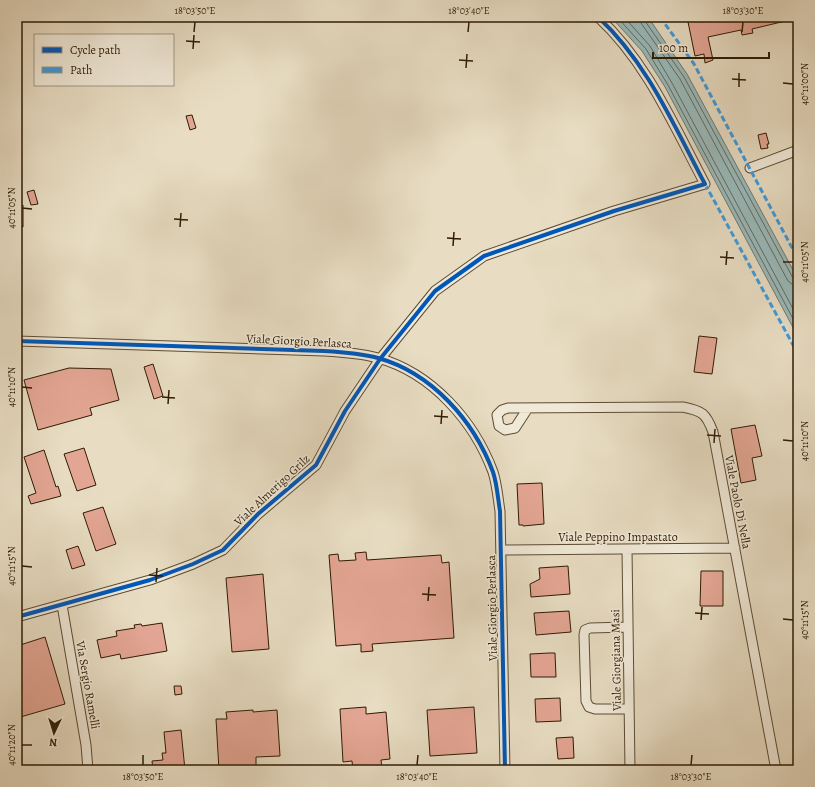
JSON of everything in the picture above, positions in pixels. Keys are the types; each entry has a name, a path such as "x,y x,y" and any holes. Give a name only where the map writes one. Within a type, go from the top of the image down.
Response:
{"street":[{"name":"Viale Almerigo Grilz","path":"17,617 150,580 193,564 223,550 258,514 316,465 345,411 380,359 435,291 484,256 614,211 705,184 653,85 610,28 598,17"},
{"path":"750,168 798,150"},
{"name":"Viale Giorgio Perlasca","path":"17,341 324,351 360,354 380,359 415,374 450,402 478,438 494,474 500,511 505,770"},
{"name":"Viale Paolo Di Nella","path":"528,408 683,407 699,410 708,418 713,432 776,770"},
{"name":"Viale Peppino Impastato","path":"501,550 735,548"},
{"name":"Viale Giorgiana Masi","path":"627,549 630,770"},
{"name":"Via Sergio Ramelli","path":"62,605 86,745 88,770"},
{"path":"628,627 590,628 585,630 584,635 586,701 589,707 595,709 629,709"}],"water":[{"path":"611,17 648,17 687,74 798,279 798,337 665,87 642,51"}],"building":[{"path":"687,17 793,17 794,19 752,29 753,33 742,35 741,30 708,37 713,60 705,63 704,54 695,56"},
{"path":"192,115 196,128 190,130 186,116"},
{"path":"766,133 769,144 767,144 768,148 761,149 758,135"},
{"path":"34,190 38,204 31,205 27,192"},
{"path":"17,205 23,205 23,227 17,227"},
{"path":"699,336 717,338 712,374 694,372"},
{"path":"153,364 163,396 154,399 144,367"},
{"path":"69,368 111,369 119,400 90,408 92,415 38,430 24,380"},
{"path":"755,425 762,456 752,458 756,480 741,483 731,429"},
{"path":"84,448 96,485 77,491 64,454"},
{"path":"44,450 56,487 58,486 61,496 31,504 28,496 36,493 24,457"},
{"path":"542,483 544,524 519,525 517,484"},
{"path":"103,507 116,544 96,551 83,513"},
{"path":"78,546 85,565 72,569 66,550"},
{"path":"366,552 367,560 441,555 442,563 449,562 454,638 372,644 373,651 361,652 361,644 336,646 329,555 338,554 339,561 356,560 355,553"},
{"path":"568,566 570,594 531,597 530,584 540,579 539,568"},
{"path":"701,571 723,571 723,606 700,606"},
{"path":"263,574 269,649 232,652 226,578"},
{"path":"569,611 571,632 536,635 534,613"},
{"path":"162,623 167,651 121,659 120,654 101,658 97,640 117,636 116,631 135,628 134,625 141,624 142,626"},
{"path":"45,637 65,704 17,718 17,646"},
{"path":"555,653 556,677 531,677 530,654"},
{"path":"174,686 181,686 182,694 175,695"},
{"path":"560,698 561,721 536,722 535,699"},
{"path":"366,707 366,714 386,712 390,759 381,760 382,769 353,770 352,761 343,762 340,709"},
{"path":"474,707 477,753 430,756 427,710"},
{"path":"253,710 253,712 277,710 280,756 256,757 256,770 219,770 216,719 227,719 226,712"},
{"path":"181,730 185,770 153,770 152,761 163,760 162,753 166,753 164,732"},
{"path":"573,737 574,758 558,759 556,738"}],"marked path":[{"path":"660,17 694,64 798,259"},
{"path":"705,184 798,354"}],"cycle path":[{"path":"17,617 150,580 193,564 223,550 258,514 316,465 345,411 380,359 435,291 484,256 614,211 705,184 645,74 631,54 598,17"},
{"path":"17,341 351,353 378,358 398,365 433,387 463,417 475,435 493,472 496,486 500,511 505,770"}]}
